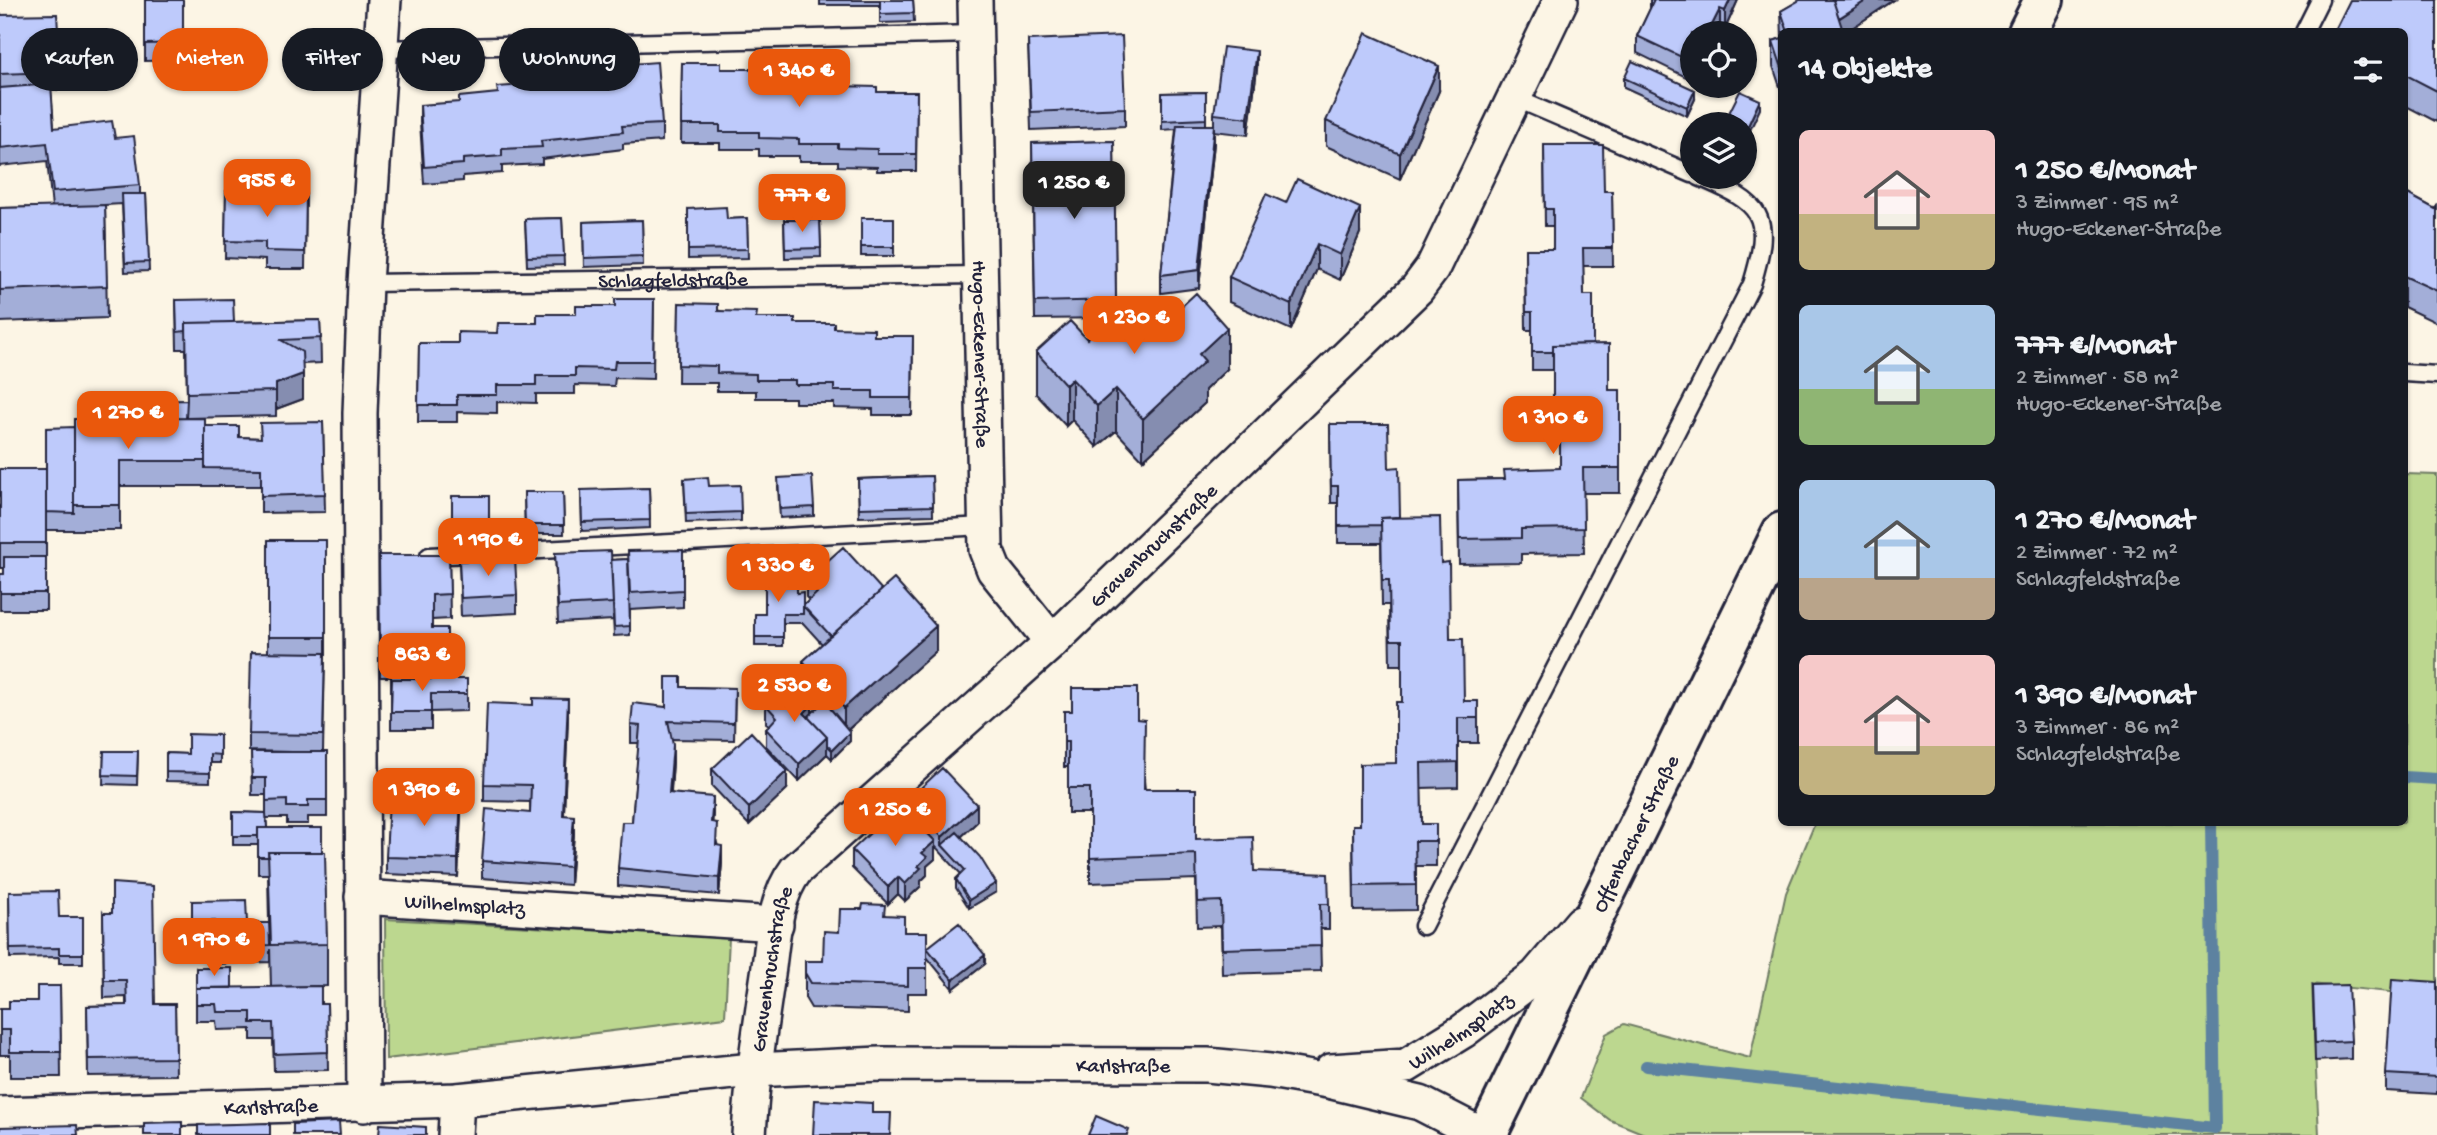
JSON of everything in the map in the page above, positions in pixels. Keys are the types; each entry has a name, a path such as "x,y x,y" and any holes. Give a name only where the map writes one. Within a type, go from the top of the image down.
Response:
{"street":[{"path":"383,28 384,0"},
{"name":"Hugo-Eckener-Straße","path":"975,0 986,550 994,570 1052,642"},
{"name":"Gravenbruchstraße","path":"749,1135 753,1070 776,924 786,883 796,870 1052,642 1417,289 1432,269 1560,0"},
{"path":"2030,28 2044,0"},
{"path":"363,1105 362,897 367,559 360,412 365,283 379,91"},
{"name":"Offenbacher Straße","path":"1485,1135 1778,540"},
{"name":"Wilhelmsplatz","path":"1270,1071 1367,1070 1406,1066 1463,1031 1536,976 1606,894"},
{"name":"Wilhelmsplatz","path":"362,897 776,924"},
{"name":"Karlstraße","path":"753,1070 880,1064 1207,1065 1270,1071 1420,1103 1485,1135"},
{"path":"455,1135 457,1100 753,1070"},
{"name":"Karlstraße","path":"0,1114 363,1105 457,1100"}],"lane":[{"path":"2306,28 2320,0"},
{"path":"383,49 975,34"},
{"path":"1515,98 1680,169"},
{"path":"1423,926 1752,284 1762,251 1763,225 1750,203 1728,189"},
{"name":"Schlagfeldstraße","path":"365,283 980,275"},
{"path":"2408,373 2437,375"},
{"path":"416,556 984,526"}],"green space":[{"path":"2408,474 2437,475 2437,997 2312,984 2319,1135 1647,1135 1610,1120 1581,1098 1606,1034 1624,1024 1750,1058 1786,893 1814,826 2408,826"},
{"path":"385,919 729,938 725,1017 386,1059"}],"building":[{"path":"145,0 183,0 183,28 152,28 152,44 145,44"},
{"path":"880,0 913,0 914,13 880,14"},
{"path":"1654,0 1730,0 1725,11 1720,9 1714,21 1680,21 1680,56 1637,36"},
{"path":"1800,0 1833,0 1842,28 1787,28 1781,11"},
{"path":"1833,0 1867,0 1839,18"},
{"path":"2350,0 2437,0 2437,91 2408,76 2408,28 2336,28"},
{"path":"57,14 58,28 21,28 21,73 0,74 0,15"},
{"path":"1366,33 1439,66 1400,154 1326,121"},
{"path":"1122,36 1125,108 1031,112 1028,40"},
{"path":"1778,39 1778,56 1773,41"},
{"path":"1223,47 1257,51 1248,118 1214,114"},
{"path":"1632,61 1680,83 1680,98 1691,98 1687,107 1624,78"},
{"path":"657,62 662,124 622,126 623,132 541,141 542,147 502,149 502,156 463,159 463,164 424,167 420,105 459,102 459,97 498,93 499,87 499,91 640,91 640,63"},
{"path":"682,63 721,63 721,69 760,69 760,76 799,77 799,82 838,82 838,86 877,87 877,92 917,92 916,154 877,154 877,149 838,148 838,144 799,144 799,139 759,138 759,132 720,132 720,125 681,125"},
{"path":"21,86 21,91 51,91 54,128 112,121 115,138 134,136 140,185 53,192 47,143 0,148 0,88"},
{"path":"1206,92 1206,119 1162,121 1162,93"},
{"path":"1736,98 1760,100 1754,112 1730,112"},
{"path":"1177,125 1214,125 1199,270 1161,275"},
{"path":"1114,141 1116,300 1035,302 1032,143"},
{"path":"1544,145 1603,145 1604,191 1612,191 1613,248 1583,248 1584,295 1593,295 1593,344 1553,345 1553,352 1532,352 1532,312 1526,312 1525,249 1553,249 1553,209 1545,209"},
{"path":"1297,179 1360,208 1340,255 1317,244 1291,305 1229,277 1266,194 1286,203"},
{"path":"226,191 306,193 305,252 265,251 265,242 225,241"},
{"path":"122,194 146,194 149,262 125,263"},
{"path":"2408,194 2435,209 2437,206 2437,291 2408,278"},
{"path":"105,205 107,286 0,290 0,208"},
{"path":"726,207 727,219 747,218 748,249 688,250 688,209"},
{"path":"562,218 564,256 527,257 525,219"},
{"path":"861,218 894,218 894,247 861,247"},
{"path":"642,220 643,256 584,258 583,222"},
{"path":"784,220 820,220 821,248 785,249"},
{"path":"1196,293 1227,328 1199,354 1205,361 1143,419 1116,389 1097,406 1072,379 1066,385 1036,352 1070,321 1087,339 1115,314 1142,343"},
{"path":"233,299 234,322 186,323 186,331 177,332 176,300"},
{"path":"615,299 654,299 653,361 615,361 614,369 575,368 575,376 536,376 536,385 497,385 497,395 457,395 457,405 418,405 419,343 458,343 458,332 497,333 498,323 537,323 537,314 576,314 576,306 615,306"},
{"path":"679,303 718,304 718,311 757,312 756,318 795,318 795,323 834,323 834,328 874,329 874,336 913,336 912,398 873,398 873,391 834,391 834,385 795,385 795,380 756,380 756,374 717,373 717,366 678,365"},
{"path":"320,320 321,338 281,340 302,352 303,374 276,384 276,391 187,393 186,323"},
{"path":"1609,344 1609,390 1620,390 1620,468 1583,468 1584,528 1521,529 1521,538 1459,539 1458,480 1505,479 1504,470 1560,468 1560,410 1553,410 1553,345"},
{"path":"187,400 186,418 94,419 94,402"},
{"path":"205,418 205,461 120,461 120,505 74,505 74,419"},
{"path":"323,422 325,494 261,496 261,469 205,468 205,426 239,426 239,437 261,438 260,423"},
{"path":"1330,424 1388,424 1389,468 1399,467 1400,517 1381,518 1381,525 1338,526 1338,486 1331,486"},
{"path":"74,427 74,513 46,512 46,428"},
{"path":"0,469 46,469 46,543 0,543"},
{"path":"812,476 814,507 780,509 778,478"},
{"path":"932,476 933,506 859,508 858,479"},
{"path":"708,477 709,486 740,485 741,512 686,514 684,479"},
{"path":"649,488 650,520 582,522 581,490"},
{"path":"524,492 563,492 564,525 525,525"},
{"path":"452,496 489,496 489,529 452,529"},
{"path":"1440,517 1441,563 1449,562 1450,639 1463,639 1464,701 1478,701 1478,718 1458,718 1458,762 1421,763 1422,824 1436,824 1436,841 1415,841 1416,885 1354,886 1353,825 1360,825 1360,764 1396,763 1396,702 1402,702 1402,640 1390,640 1389,580 1382,580 1381,518"},
{"path":"268,540 326,540 326,637 268,637"},
{"path":"843,547 882,590 831,636 803,606 817,593 806,580"},
{"path":"683,550 683,590 630,593 628,551"},
{"path":"611,551 613,603 558,606 555,553"},
{"path":"379,555 449,555 450,594 432,595 432,628 447,628 447,651 432,652 432,671 392,671 391,652 380,652"},
{"path":"4,557 46,557 46,593 0,593"},
{"path":"515,558 517,595 461,598 459,561"},
{"path":"628,559 630,626 614,627 611,560"},
{"path":"765,573 797,574 797,593 803,592 803,614 783,614 783,637 755,637 755,614 765,614"},
{"path":"894,579 936,626 844,708 803,661"},
{"path":"251,652 325,653 323,735 249,734"},
{"path":"666,677 681,677 681,687 735,688 734,723 668,721 673,745 669,793 713,797 711,822 717,823 716,845 722,846 719,878 618,868 622,822 632,822 640,726 631,725 633,703 666,707"},
{"path":"392,679 467,679 467,694 431,694 431,712 391,712"},
{"path":"790,682 812,705 804,713 827,737 799,764 766,729 777,717 766,705"},
{"path":"1072,688 1137,688 1137,719 1145,720 1144,789 1196,789 1196,839 1253,837 1254,871 1328,874 1329,904 1320,904 1321,946 1222,949 1221,901 1197,902 1196,854 1090,858 1090,788 1068,788 1068,742 1064,742 1064,711 1072,711"},
{"path":"533,698 568,699 563,815 574,816 570,867 482,861 486,809 530,813 531,785 484,784 487,703 533,705"},
{"path":"824,701 850,732 832,750 827,745 827,737 808,717"},
{"path":"751,732 787,771 749,808 712,769"},
{"path":"188,734 220,735 220,755 210,754 210,773 166,772 166,753 188,754"},
{"path":"104,751 138,751 137,776 103,775"},
{"path":"251,752 327,752 327,800 308,800 308,807 287,807 287,800 266,801 266,778 252,778"},
{"path":"942,768 977,805 942,837 908,800"},
{"path":"419,794 461,796 458,859 386,857 389,800 419,801"},
{"path":"900,805 935,841 922,853 927,857 918,866 921,868 905,884 898,877 888,887 852,850"},
{"path":"233,812 266,813 267,828 258,828 258,836 233,836"},
{"path":"258,828 322,828 322,852 268,852 269,857 258,857"},
{"path":"957,832 980,857 996,883 969,900 956,879 965,870 942,845"},
{"path":"268,852 325,852 327,944 271,945"},
{"path":"112,883 153,886 155,1004 175,1004 176,1058 88,1059 87,1006 127,1005 126,980 104,980 103,913 112,913"},
{"path":"58,891 59,917 83,917 83,954 59,954 59,948 10,949 9,892"},
{"path":"246,900 247,923 269,923 270,945 215,946 215,921 192,922 192,901"},
{"path":"863,904 885,905 884,915 904,916 904,932 927,932 927,968 908,968 908,986 811,983 805,973 805,961 823,961 824,931 839,932 840,909 862,909"},
{"path":"959,923 985,955 953,980 927,948"},
{"path":"196,968 232,968 232,988 196,988"},
{"path":"2392,979 2437,982 2437,1077 2386,1074"},
{"path":"2348,985 2351,1041 2315,1043 2313,986"},
{"path":"37,986 60,986 61,1052 10,1052 10,1030 0,1030 0,1009 9,1009 9,1001 37,1001"},
{"path":"321,986 321,1004 327,1004 328,1052 274,1054 273,1023 251,1023 251,1012 217,1012 216,1004 196,1004 196,988"},
{"path":"815,1100 872,1103 872,1113 891,1113 890,1135 813,1135"},
{"path":"1096,1116 1129,1130 1127,1135 1088,1135"},
{"path":"182,1122 182,1135 144,1135 144,1123"},
{"path":"339,1122 340,1135 293,1135 293,1124"},
{"path":"270,1123 270,1135 198,1135 198,1125"},
{"path":"380,1124 426,1127 426,1135 379,1135"},
{"path":"77,1125 78,1135 0,1135 0,1127"}],"waterway":[{"path":"2408,777 2437,779"},
{"path":"1646,1066 2215,1128 2211,826"}]}
